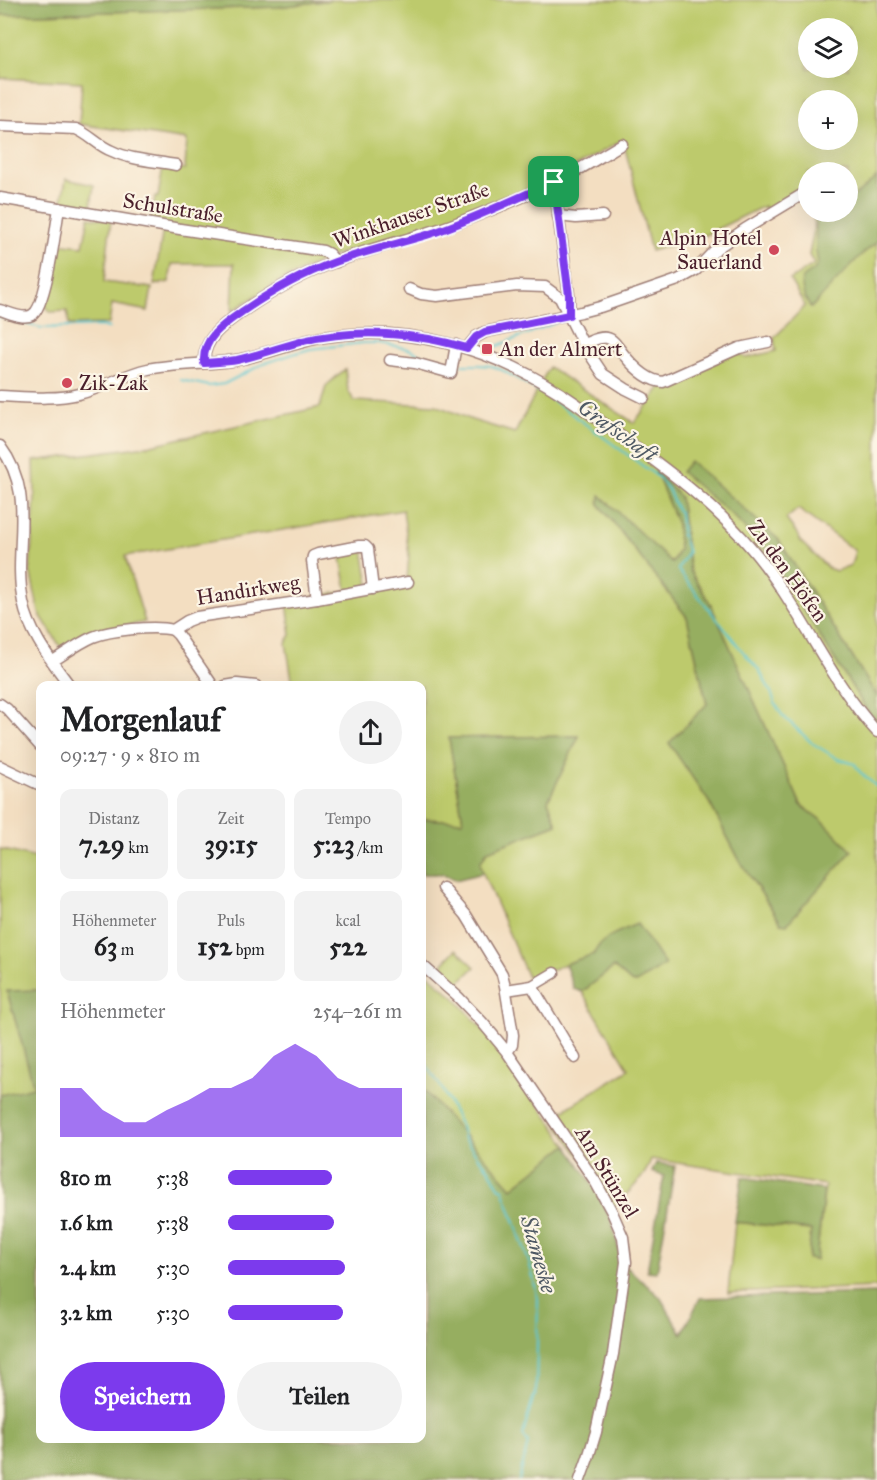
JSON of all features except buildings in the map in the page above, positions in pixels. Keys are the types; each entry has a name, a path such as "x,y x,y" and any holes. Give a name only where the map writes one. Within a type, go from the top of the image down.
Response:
{"street":[{"path":"0,126 75,129 116,153 176,165"},
{"name":"Winkhauser Straße","path":"204,363 204,356 213,334 277,289 336,262 437,231 554,182 622,144"},
{"path":"554,182 569,295 569,315"},
{"path":"390,360 415,363 451,373 452,364 462,347 485,332 600,307 659,287 696,270 724,243 798,197"},
{"name":"Schulstraße","path":"0,198 323,251 336,262"},
{"path":"0,310 25,316 32,315 36,310 45,285 59,208"},
{"path":"558,216 576,218 603,216"},
{"path":"409,289 421,294 437,296 517,286 545,287 560,298 583,344 600,370 608,378 644,398"},
{"name":"Zu den Höfen","path":"0,396 51,398 69,396 149,368 235,360 303,341 342,335 404,336 462,347 485,354 519,369 563,394 708,503 747,542 765,566 837,678 877,732"},
{"path":"583,344 609,338 642,372 650,378 663,382 739,348 768,342"},
{"path":"0,446 14,469 21,495 20,572 24,607 33,630 66,681"},
{"name":"Handirkweg","path":"317,598 313,556 348,548 363,546 368,549 373,589"},
{"name":"Handirkweg","path":"52,661 99,635 151,628 173,630 197,617 408,582"},
{"path":"173,630 210,681"},
{"path":"0,704 36,742"},
{"path":"0,766 36,783"},
{"path":"443,888 477,930 502,974 513,1035 513,1042 507,1052"},
{"name":"Am Stünzel","path":"426,968 458,997 507,1052 595,1181 623,1237 626,1262 611,1364 596,1432 580,1480"},
{"path":"506,990 532,986 555,973"},
{"path":"532,986 575,1058"}],"green space":[{"path":"0,0 331,0 278,7 0,15"},
{"path":"331,0 877,0 877,696 778,539 732,515 766,551 877,723 877,1287 728,1293 735,1222 811,1230 808,1259 816,1260 825,1185 651,1159 641,1179 614,1207 553,1117 629,1069 582,992 613,967 594,954 529,980 480,863 487,851 557,824 548,801 579,736 449,738 463,821 426,819 426,681 292,681 286,643 291,635 287,601 347,591 340,552 363,549 369,585 407,580 409,555 403,510 125,556 145,622 87,634 61,648 39,613 30,570 35,497 34,461 147,446 320,407 326,386 345,369 348,390 354,401 436,405 472,420 515,433 549,367 634,423 660,388 736,352 746,358 776,351 774,338 805,306 790,280 814,264 809,255 814,222 858,222 858,162 798,162 798,198 767,211 764,206 701,237 651,251 623,140 552,179 458,218 333,256 276,283 232,311 234,264 172,264 169,282 154,285 164,223 151,220 155,197 158,197 163,166 185,169 187,140 79,124 82,82 0,78 0,15 278,7","holes":["656,472 680,497 690,571 710,603 801,805 825,823 781,923 740,861 709,802 707,705 687,617 599,504 601,496 671,563 679,550 677,524","798,509 855,551 851,565 836,571 828,568 799,540 799,536 786,519"]},
{"path":"877,177 877,242 858,258 811,308 806,301 802,278 814,270 818,264 816,222 858,222 858,193"},
{"path":"66,179 94,185 90,212 61,206"},
{"path":"89,217 111,220 104,282 152,288 148,311 112,304 109,324 69,325 67,311 50,312 43,302 56,243 83,246"},
{"path":"690,461 778,539 877,696 877,723 766,551 732,515 681,472"},
{"path":"655,470 680,497 690,571 710,603 801,805 825,823 852,851 787,924 781,923 740,861 709,802 669,743 707,704 687,617 599,504 600,495 672,563 679,550 677,524"},
{"path":"579,736 548,801 557,824 487,851 480,863 483,873 456,880 443,874 426,874 426,819 463,821 449,738"},
{"path":"0,849 36,858 36,990 7,992 35,1088 0,1095"},
{"path":"637,924 665,965 636,983 631,982 614,967 582,992 574,989 565,964 594,954 606,939"},
{"path":"456,949 475,967 459,982 468,994 466,1000 447,981 443,963"},
{"path":"426,973 456,999 504,1054 567,1145 512,1188 426,1092"},
{"path":"36,990 36,1443 426,1443 426,1092 512,1188 567,1145 593,1185 612,1222 622,1263 660,1297 682,1334 700,1298 877,1293 877,1480 0,1480 0,1095 34,1087 7,991"},
{"path":"656,1163 675,1166 657,1272 647,1271 664,1176 652,1172"},
{"path":"742,1177 824,1190 816,1260 808,1259 811,1230 735,1222"}],"waterway":[{"name":"Grafschaft","path":"0,317 41,328 101,326 109,328"},
{"path":"492,348 557,322"},
{"name":"Grafschaft","path":"181,380 209,386 224,384 263,364 293,354 310,349 363,343 379,343 409,349 436,362 449,365"},
{"name":"Grafschaft","path":"455,365 492,366 502,370 547,396 658,477 668,489 680,513 682,535 688,552 678,570 759,670 782,715 812,743 838,759 855,764 859,771 877,787"},
{"name":"Stameske","path":"426,1064 443,1090 461,1126 464,1138 489,1169 499,1187 503,1189 530,1265 538,1299 536,1394 523,1435 528,1443 519,1480"}],"place":[{"name":"Alpin Hotel Sauerland","path":"774,250"},
{"name":"An der Almert","path":"487,349"},
{"name":"Zik-Zak","path":"67,383"}],"route":[{"path":"554,182 569,295 569,315 491,330 476,337 467,348 436,340 356,334 303,341 235,360 204,363 206,350 216,331 253,304 292,281 358,254 437,231 554,182"}]}
